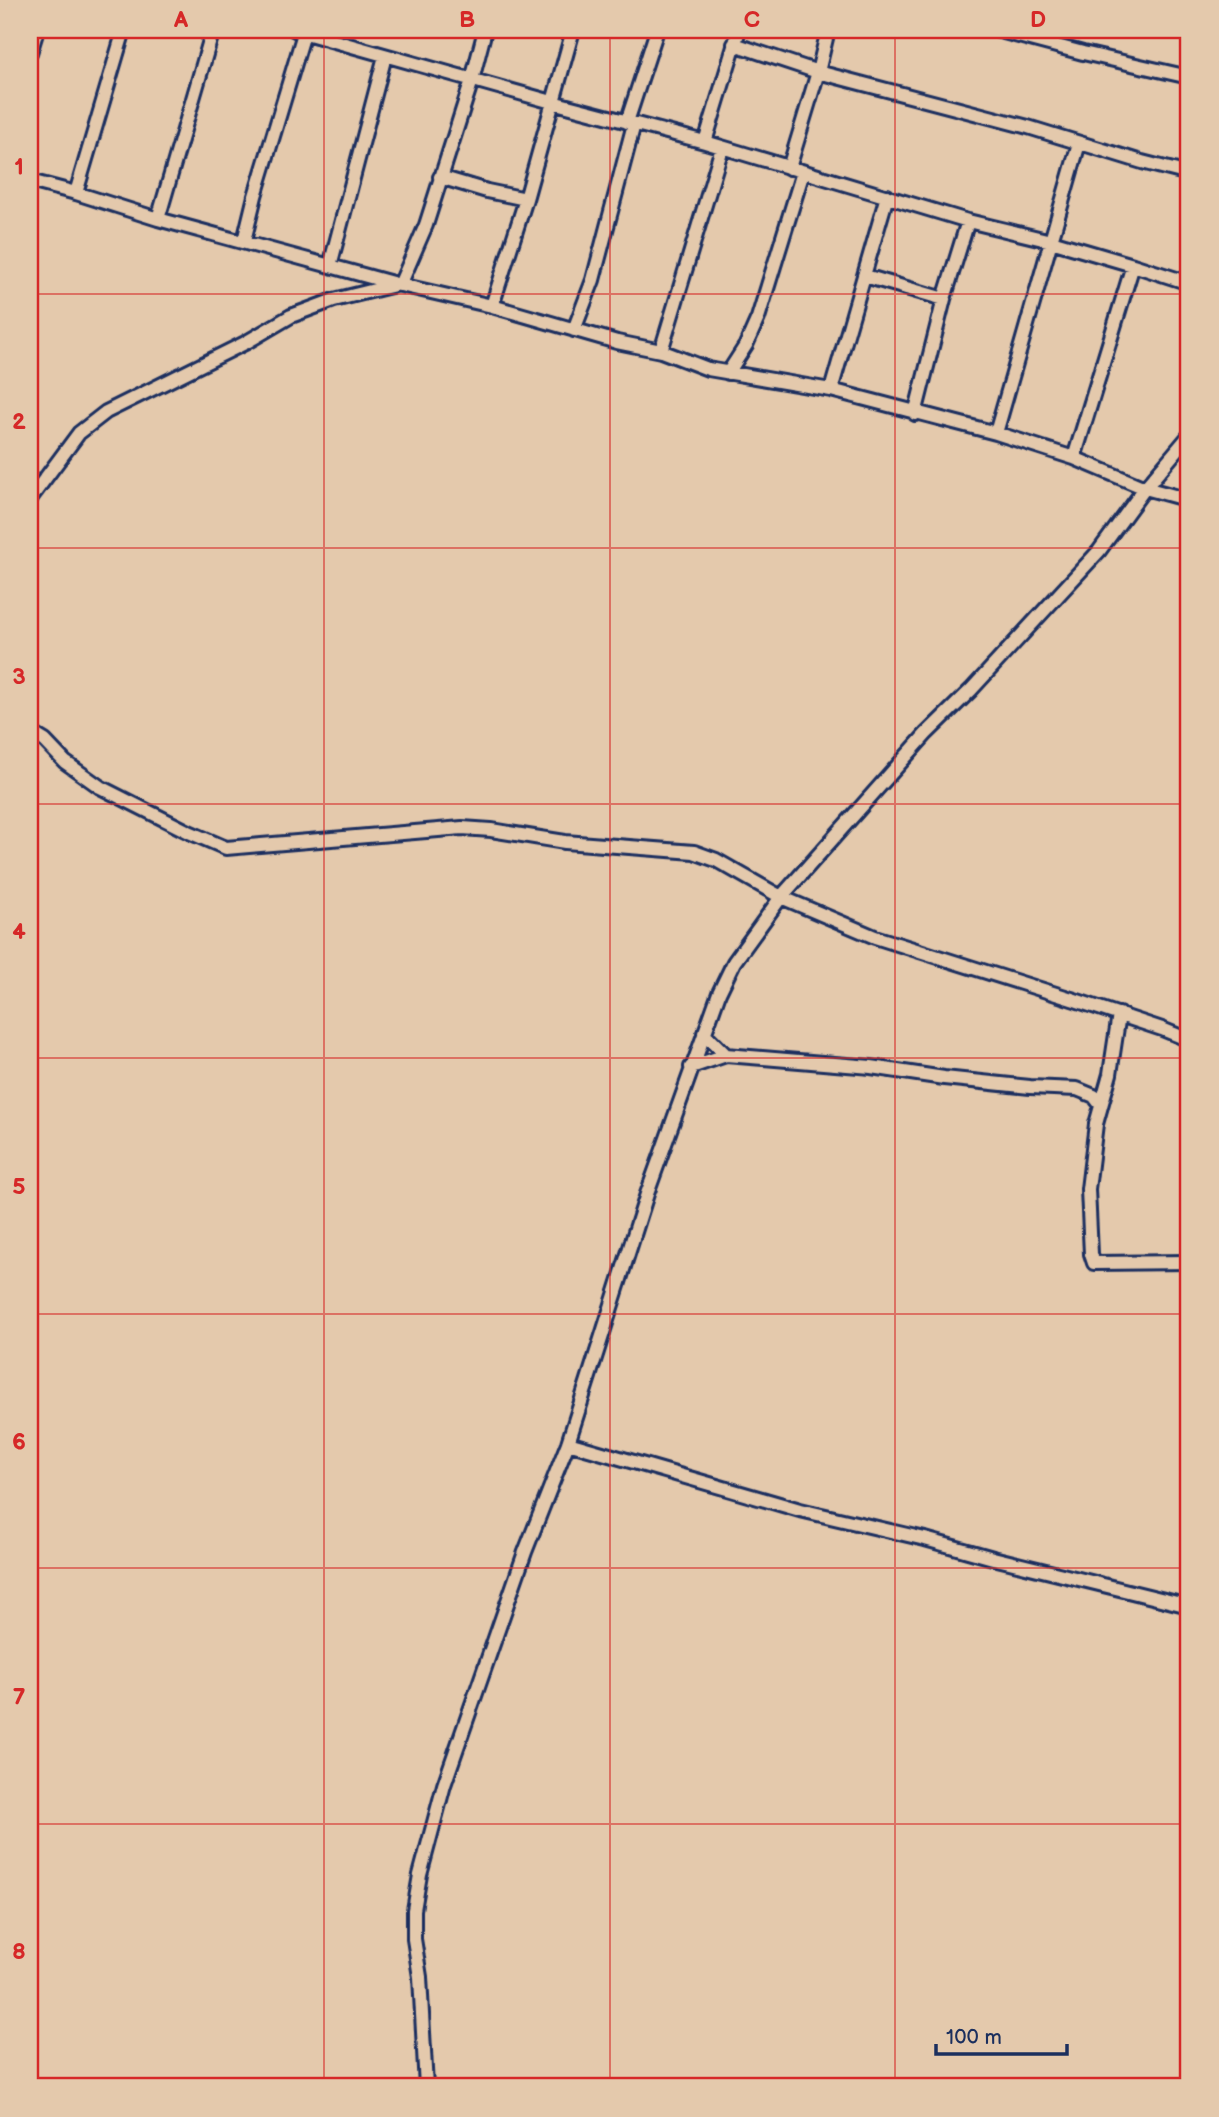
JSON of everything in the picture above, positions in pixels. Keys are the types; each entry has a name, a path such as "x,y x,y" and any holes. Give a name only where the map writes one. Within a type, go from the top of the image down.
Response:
{"street":[{"path":"30,53 37,30"},
{"path":"76,193 124,30"},
{"path":"158,219 213,30"},
{"path":"398,285 426,225 485,30"},
{"path":"492,306 526,199 573,30"},
{"path":"575,330 593,280 631,123 657,30"},
{"path":"705,142 739,30"},
{"path":"789,168 828,30"},
{"path":"996,30 1189,77"},
{"path":"244,241 301,31 705,142 968,221 1051,241 1189,283"},
{"path":"734,44 818,72 1028,127 1189,174"},
{"path":"330,266 385,56"},
{"path":"996,433 1079,143"},
{"path":"661,351 722,148"},
{"path":"728,373 746,345 758,318 803,172"},
{"path":"440,177 526,199"},
{"path":"30,181 398,285 492,306 617,342 661,351 708,369 831,390 996,433 1074,458 1145,488 1189,500"},
{"path":"831,390 887,196"},
{"path":"915,414 944,299 968,221"},
{"path":"1074,458 1133,265"},
{"path":"865,276 944,299"},
{"path":"30,499 79,433 106,412 245,343 283,319 334,300 398,285"},
{"path":"426,2087 414,1910 420,1875 444,1785 525,1552 568,1443 648,1194 719,993 734,962 781,897 926,734 971,690 1099,551 1145,488 1189,436"},
{"path":"30,732 45,741 65,762 100,787 226,848 444,829 491,830 565,842 694,852 716,860 781,897 875,937 1119,1014 1189,1040"},
{"path":"1119,1014 1110,1074 1096,1124 1088,1189 1091,1254 1094,1264 1189,1262"},
{"path":"704,1033 726,1055"},
{"path":"691,1067 726,1055 872,1067 944,1078 1077,1089 1094,1096 1101,1105"},
{"path":"568,1443 800,1510 1189,1606"}]}
